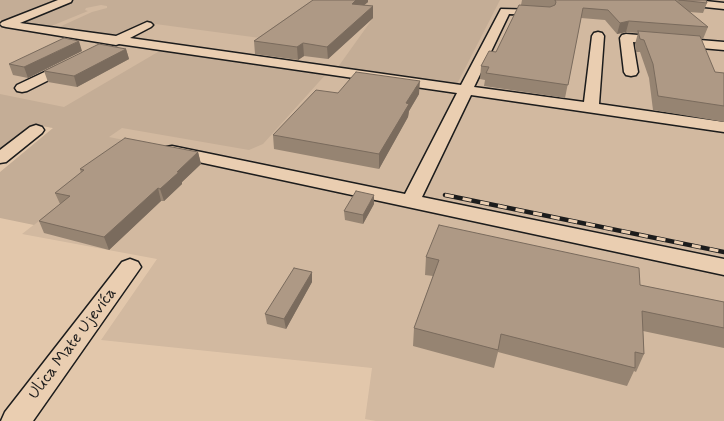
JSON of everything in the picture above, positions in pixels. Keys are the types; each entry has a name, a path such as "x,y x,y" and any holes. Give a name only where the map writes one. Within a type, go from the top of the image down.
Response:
{"street":[{"path":"67,0 6,24 724,127"},
{"path":"666,0 724,6"},
{"path":"411,200 505,11 548,13"},
{"path":"98,50 147,25"},
{"path":"591,108 598,36"},
{"path":"631,72 626,38 724,46"},
{"path":"240,57 252,48"},
{"path":"22,88 84,57"},
{"path":"0,158 36,130"},
{"path":"154,147 724,267"},
{"name":"Ulica Mate Ujevića","path":"16,421 130,268"}],"shaded area":[{"path":"0,0 724,0 724,421 376,421 365,419 372,368 101,340 157,259 22,234 83,186 123,140 0,120"},
{"path":"0,0 62,0 9,19 2,20 0,19"},
{"path":"70,0 314,0 260,38 148,23 118,37 57,28 92,12 107,8 107,6 101,5 86,8 85,10 88,11 49,27 28,24 22,20"},
{"path":"368,0 500,0 457,84 338,67 373,18 352,15"},
{"path":"163,49 327,73 263,144 249,150 122,128 109,137 124,140 83,186 34,225 0,218 0,172 53,128 37,125 0,152 0,94 64,107"}],"building":[{"path":"313,0 356,0 352,4 373,6 327,47 303,43 297,47 254,41"},
{"path":"555,0 675,0 708,27 629,21 620,23 608,10 583,8 568,85 486,73 489,67 481,66 489,51 496,52 519,5 550,7 555,5"},
{"path":"679,0 706,0 707,3"},
{"path":"638,31 700,36 715,72 724,73 724,106 658,96 653,64 644,40 640,39"},
{"path":"64,38 79,41 24,67 9,64"},
{"path":"99,44 126,49 74,76 44,71"},
{"path":"356,72 420,81 406,103 409,104 379,154 273,135 316,90 338,93"},
{"path":"125,138 198,152 177,172 179,172 160,189 158,188 104,237 39,221 70,196 55,193 84,170 80,169"},
{"path":"356,191 374,195 363,215 344,211"},
{"path":"439,225 639,268 640,285 724,302 724,328 642,311 644,354 635,352 635,368 501,334 498,350 414,328 439,260 426,257"},
{"path":"294,268 312,272 284,319 265,314"}],"railway":[{"path":"445,195 724,252"}]}
